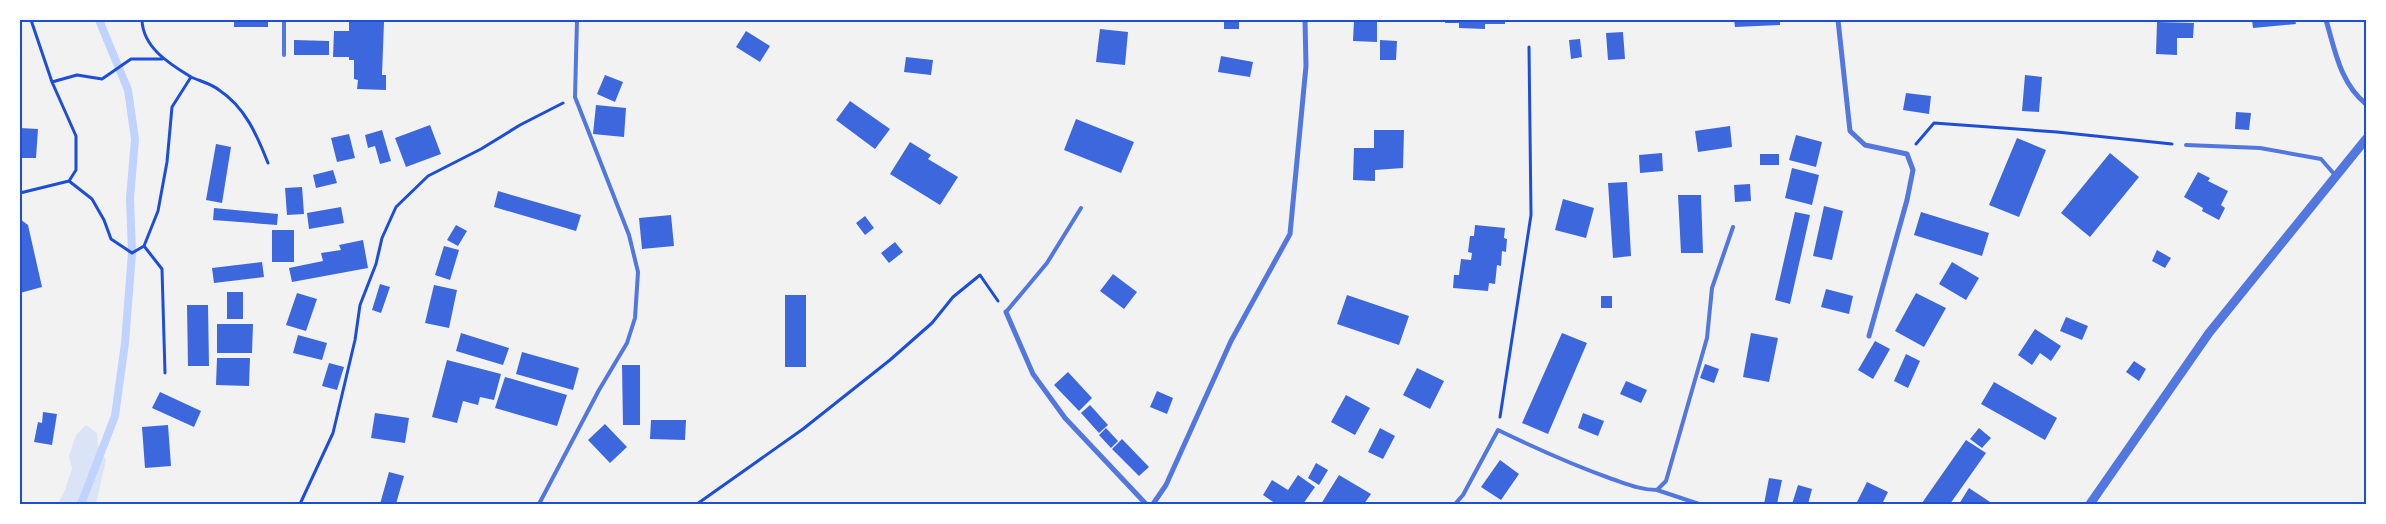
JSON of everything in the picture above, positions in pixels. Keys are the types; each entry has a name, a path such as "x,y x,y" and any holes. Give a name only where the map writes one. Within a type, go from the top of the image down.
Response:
{"street":[{"path":"1154,504 1166,485 1231,341 1290,234 1306,66 1305,20"},
{"path":"1838,20 1850,131 1865,145 1907,154 1913,170 1907,200 1869,336"},
{"path":"2326,20 2341,72 2355,95 2366,104"},
{"path":"2090,504 2209,333 2366,139"},
{"path":"1006,312 1032,374 1065,418 1146,504"}],"lane":[{"path":"284,20 284,55"},
{"path":"539,504 599,390 627,343 634,318 638,272 629,235 575,98 577,20"},
{"path":"2186,145 2260,148 2321,159 2336,176"},
{"path":"1006,312 1047,263 1081,208"},
{"path":"1657,490 1666,481 1707,338 1712,288 1733,227"},
{"path":"1455,504 1463,495 1498,430 1546,453 1605,476 1646,490 1657,490 1699,504"}],"path":[{"path":"20,193 69,181 76,170 76,136 52,82 30,20"},
{"path":"142,20 142,30 162,59 191,78 219,89 244,112 257,134 268,163"},
{"path":"1498,430 1531,215 1529,48"},
{"path":"52,82 77,75 102,79 131,59 162,59"},
{"path":"69,181 92,199 104,220 111,239 132,253 144,246 158,211 167,162 172,107 191,78"},
{"path":"300,504 333,433 355,340 360,305 376,264 382,238 396,207 428,176 481,149 520,125 575,98"},
{"path":"1907,154 1934,123 2057,132 2186,145"},
{"path":"144,246 162,269 165,373"},
{"path":"697,504 803,429 890,360 932,322 953,297 980,275 1006,312"}],"shaded area":[{"path":"86,425 97,433 98,445 106,460 96,504 57,504 63,495 72,469 69,456 76,435"}],"building":[{"path":"234,20 268,20 268,27 234,27"},
{"path":"1224,20 1239,20 1239,29 1224,29"},
{"path":"1354,20 1377,20 1377,42 1353,41"},
{"path":"1445,20 1505,20 1505,24 1485,24 1485,29 1459,28 1459,23 1445,23"},
{"path":"1734,20 1780,20 1780,25 1735,27"},
{"path":"2252,20 2295,20 2296,24 2253,28"},
{"path":"349,21 384,22 382,75 386,75 386,90 357,89 358,80 354,79 354,60 349,60 349,57 333,57 334,31 349,31"},
{"path":"2157,22 2194,23 2193,38 2177,38 2177,55 2156,54"},
{"path":"1100,29 1128,32 1125,65 1096,62"},
{"path":"746,31 770,46 760,62 736,47"},
{"path":"1623,32 1625,59 1608,60 1606,33"},
{"path":"1580,39 1582,57 1571,59 1569,40"},
{"path":"294,40 329,41 329,55 294,55"},
{"path":"1380,40 1397,41 1396,60 1380,60"},
{"path":"1221,56 1253,62 1250,77 1218,72"},
{"path":"906,57 933,60 931,75 904,72"},
{"path":"605,75 623,82 615,102 597,94"},
{"path":"2025,75 2042,77 2039,112 2022,111"},
{"path":"1906,93 1931,96 1929,114 1903,110"},
{"path":"850,101 890,129 875,149 836,120"},
{"path":"596,105 626,108 624,137 593,134"},
{"path":"2236,112 2251,113 2249,130 2235,129"},
{"path":"1076,119 1134,142 1121,173 1064,150"},
{"path":"430,125 441,154 406,167 395,138"},
{"path":"1730,126 1732,147 1698,152 1695,131"},
{"path":"20,128 38,129 36,158 20,158"},
{"path":"382,130 391,161 380,164 375,146 368,148 365,135"},
{"path":"1374,130 1404,130 1403,168 1375,170 1375,181 1353,180 1354,148 1374,148"},
{"path":"349,134 355,158 337,162 331,138"},
{"path":"1796,135 1822,142 1816,167 1789,160"},
{"path":"2017,138 2046,150 2019,217 1989,205"},
{"path":"910,142 931,155 928,159 958,177 940,205 890,174"},
{"path":"216,144 231,147 222,203 206,200"},
{"path":"1662,153 1663,171 1640,173 1639,155"},
{"path":"2110,153 2139,177 2090,237 2061,213"},
{"path":"1760,154 1779,154 1779,165 1760,165"},
{"path":"1792,168 1819,175 1812,205 1785,198"},
{"path":"333,170 337,183 316,188 313,175"},
{"path":"2198,172 2210,178 2208,181 2228,191 2221,205 2225,208 2219,220 2202,211 2203,208 2184,197"},
{"path":"1627,182 1631,256 1613,258 1608,183"},
{"path":"1750,184 1751,201 1735,202 1734,185"},
{"path":"302,187 304,214 287,215 285,188"},
{"path":"498,191 581,215 576,231 494,207"},
{"path":"1678,195 1701,195 1703,253 1681,253"},
{"path":"1563,199 1594,208 1586,238 1555,230"},
{"path":"1824,206 1843,211 1832,260 1813,256"},
{"path":"341,207 344,223 309,229 307,213"},
{"path":"214,208 278,214 277,225 213,220"},
{"path":"1795,212 1810,215 1790,304 1775,300"},
{"path":"1921,212 1989,233 1982,256 1914,235"},
{"path":"671,215 674,246 642,249 639,218"},
{"path":"865,216 874,228 865,235 856,223"},
{"path":"20,219 28,225 42,287 20,293"},
{"path":"456,225 467,231 458,246 447,240"},
{"path":"1475,225 1505,228 1504,238 1507,239 1506,252 1502,251 1501,266 1497,265 1495,284 1489,283 1488,291 1453,288 1454,275 1459,275 1461,259 1471,260 1472,253 1468,252 1470,236 1474,236"},
{"path":"272,230 294,230 294,262 272,262"},
{"path":"363,240 368,268 292,282 289,268 323,261 321,253 341,250 339,245"},
{"path":"895,242 903,252 889,263 881,253"},
{"path":"444,246 459,250 450,280 435,275"},
{"path":"2157,250 2171,258 2165,268 2152,261"},
{"path":"262,262 264,277 214,283 212,268"},
{"path":"1952,262 1979,278 1966,300 1939,284"},
{"path":"1113,274 1137,292 1124,309 1100,291"},
{"path":"380,284 390,287 381,313 372,310"},
{"path":"434,285 457,290 449,328 425,323"},
{"path":"1826,289 1853,296 1849,314 1821,307"},
{"path":"227,292 243,292 243,319 227,319"},
{"path":"297,293 317,299 306,331 286,325"},
{"path":"1916,293 1946,308 1924,347 1895,331"},
{"path":"785,295 806,295 806,367 785,367"},
{"path":"1347,295 1409,316 1399,345 1337,324"},
{"path":"1601,296 1612,296 1612,308 1601,308"},
{"path":"187,305 208,305 209,366 188,366"},
{"path":"2066,317 2088,326 2082,340 2060,331"},
{"path":"217,324 253,324 252,353 217,353"},
{"path":"2035,329 2061,346 2051,361 2040,353 2032,365 2018,355"},
{"path":"461,333 509,348 503,365 456,351"},
{"path":"1562,333 1587,343 1548,434 1522,423"},
{"path":"1751,333 1778,338 1769,382 1743,377"},
{"path":"298,335 327,343 322,360 293,353"},
{"path":"1875,341 1890,349 1873,379 1858,370"},
{"path":"522,352 579,368 573,390 516,374"},
{"path":"1906,354 1920,361 1908,388 1894,381"},
{"path":"217,358 250,358 249,386 216,385"},
{"path":"447,360 501,374 494,400 480,397 478,405 463,401 457,423 432,417"},
{"path":"2134,361 2146,369 2139,381 2126,372"},
{"path":"329,363 344,367 337,390 322,386"},
{"path":"1705,364 1719,369 1714,383 1700,378"},
{"path":"622,365 640,365 640,425 623,425"},
{"path":"1417,368 1444,381 1430,409 1403,395"},
{"path":"1068,372 1092,398 1079,411 1054,385"},
{"path":"505,377 567,395 557,426 495,408"},
{"path":"1626,381 1647,390 1641,403 1620,394"},
{"path":"1994,382 2057,418 2045,440 1981,404"},
{"path":"1157,391 1173,398 1167,414 1150,407"},
{"path":"160,392 201,411 194,427 152,408"},
{"path":"1346,395 1370,408 1355,435 1331,422"},
{"path":"1090,405 1108,425 1099,433 1081,413"},
{"path":"43,412 57,414 52,445 34,442 38,422 42,423"},
{"path":"375,413 409,418 405,443 371,438"},
{"path":"1583,413 1604,421 1598,436 1578,428"},
{"path":"651,420 686,420 685,440 650,439"},
{"path":"605,424 627,447 610,463 588,440"},
{"path":"168,425 171,466 145,468 142,427"},
{"path":"1106,428 1118,441 1111,448 1099,435"},
{"path":"1380,428 1395,436 1383,459 1368,452"},
{"path":"1979,428 1991,438 1982,448 1970,439"},
{"path":"1122,439 1149,467 1139,476 1112,449"},
{"path":"1966,440 1986,453 1950,504 1922,503"},
{"path":"1500,460 1519,474 1501,500 1481,487"},
{"path":"1316,463 1328,470 1319,485 1308,478"},
{"path":"389,472 404,476 396,504 380,504"},
{"path":"1298,475 1315,487 1303,504 1276,504 1263,495 1272,480 1288,490"},
{"path":"1339,475 1371,494 1364,504 1321,504"},
{"path":"1769,478 1782,480 1777,504 1764,504"},
{"path":"1867,482 1888,492 1882,504 1856,504"},
{"path":"1798,485 1812,489 1808,504 1792,504"},
{"path":"1969,488 1993,504 1959,504"}],"waterway":[{"path":"81,504 115,416 125,343 132,253 130,198 135,139 128,90 99,20"}]}
